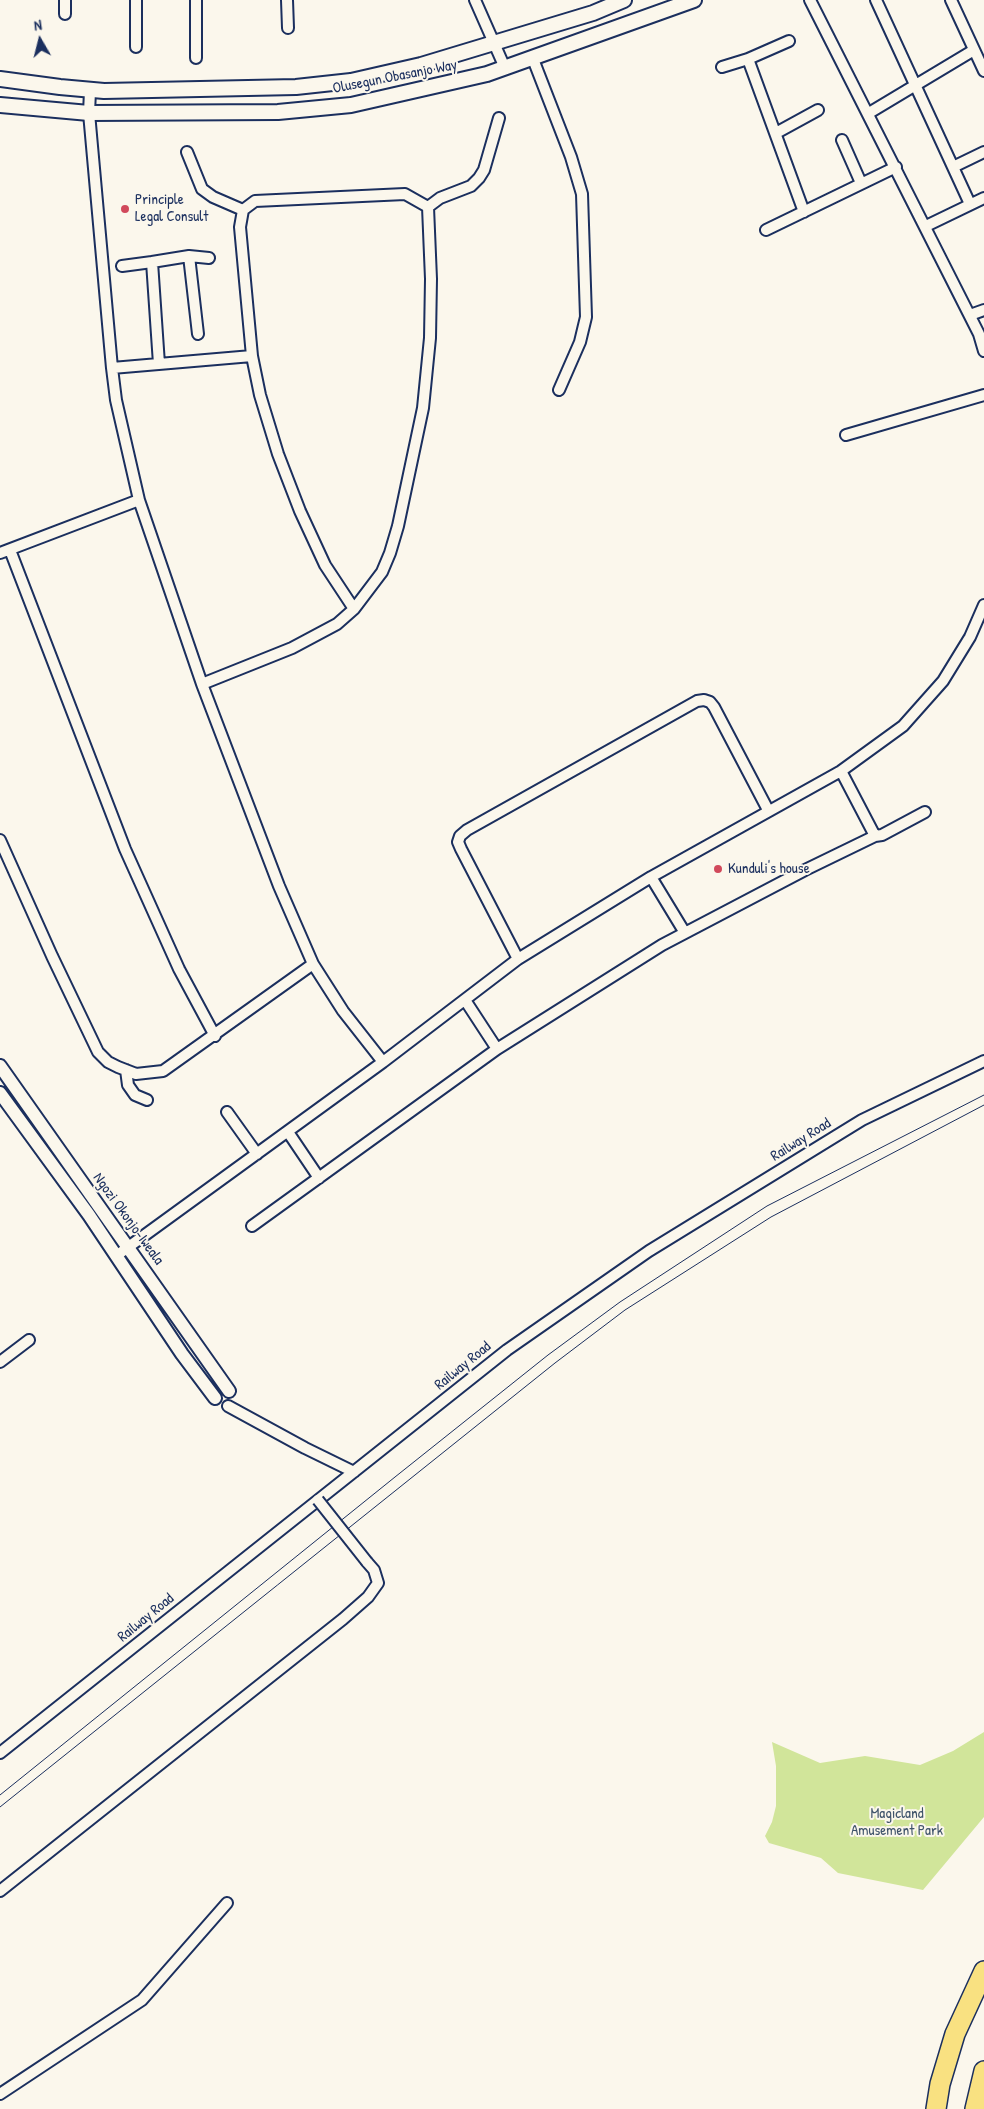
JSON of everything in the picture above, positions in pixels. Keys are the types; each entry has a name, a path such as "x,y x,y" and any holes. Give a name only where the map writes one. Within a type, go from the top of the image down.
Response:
{"highway":[{"path":"936,2109 940,2084 955,2034 984,1971"},
{"path":"976,2109 984,2071"},
{"path":"976,2109 984,2097"}],"main road":[{"name":"Olusegun Obasanjo Way","path":"0,79 90,91 249,89 296,87 351,81 421,65 592,12 624,0"},
{"name":"Olusegun Obasanjo Way","path":"0,105 89,113 278,112 351,105 435,87 505,68 694,0"}],"street":[{"path":"65,0 65,14"},
{"path":"136,0 136,47"},
{"path":"196,0 196,58"},
{"path":"287,0 288,28"},
{"path":"475,0 505,68"},
{"path":"810,0 926,226 979,334 984,351"},
{"path":"876,0 970,204"},
{"path":"950,0 984,71"},
{"path":"722,67 748,59 789,41"},
{"path":"869,113 974,50"},
{"path":"532,59 568,148 582,194 586,317 580,342 558,390"},
{"path":"748,59 804,212"},
{"path":"90,91 89,113 112,368 116,400 139,500 202,684 279,886 313,964 343,1012 383,1062"},
{"path":"776,133 818,110"},
{"path":"428,207 440,198 471,186 479,178 484,170 499,118"},
{"path":"842,140 862,183"},
{"path":"187,152 202,189 213,197 243,210"},
{"path":"953,167 984,152"},
{"path":"766,230 896,167"},
{"path":"354,609 325,564 300,511 278,454 260,395 252,356 240,227 243,210 255,201 405,194 428,207"},
{"path":"926,226 984,198"},
{"path":"202,684 300,644 337,624 354,609 382,572 390,553 420,429 430,338 431,279 428,207"},
{"path":"189,256 198,334"},
{"path":"122,266 189,256 209,258"},
{"path":"152,262 160,364"},
{"path":"970,315 984,310"},
{"path":"112,368 252,356"},
{"path":"846,435 984,395"},
{"path":"139,500 5,552 125,849 179,969 215,1036"},
{"path":"116,1256 383,1062 518,959 651,877 840,771 903,726 943,681 970,637 984,605"},
{"path":"518,959 460,849 458,842 460,836 467,830 697,701 704,700 710,702 714,707 768,810"},
{"path":"840,771 875,836"},
{"path":"252,1226 497,1049 662,945 805,870 875,836 882,835 925,812"},
{"path":"0,840 98,1052 108,1062 136,1074 163,1071 215,1036 313,964"},
{"path":"651,877 685,933"},
{"path":"465,1000 497,1049"},
{"name":"Railway Road","path":"0,1753 507,1350 648,1251 862,1120 984,1061"},
{"name":"Ngozi Okonjo-Iweala","path":"0,1066 129,1246 229,1391"},
{"path":"126,1070 128,1085 136,1094 147,1100"},
{"name":"Ngozi Okonjo-Iweala","path":"0,1093 90,1215 182,1354 215,1398"},
{"path":"227,1112 257,1154"},
{"path":"288,1132 319,1178"},
{"path":"0,1362 29,1340"},
{"path":"228,1406 232,1397 229,1391"},
{"path":"215,1398 224,1406 228,1406 354,1472"},
{"path":"0,1891 281,1670 368,1597 378,1583 374,1570 318,1500"},
{"path":"0,2094 142,2000 227,1903"}],"green space":[{"name":"Magicland Amusement Park","path":"984,1732 984,1817 923,1890 838,1873 821,1858 769,1843 765,1836 772,1822 776,1806 776,1766 772,1742 820,1763 865,1756 920,1765 953,1751"}],"tram line":[{"path":"0,1795 548,1355 620,1302 767,1206 984,1095"},
{"path":"0,1807 555,1363 625,1310 771,1217 984,1105"}],"place":[{"name":"Principle Legal Consult","path":"125,209"},
{"name":"Kunduli's house","path":"718,869"}]}
